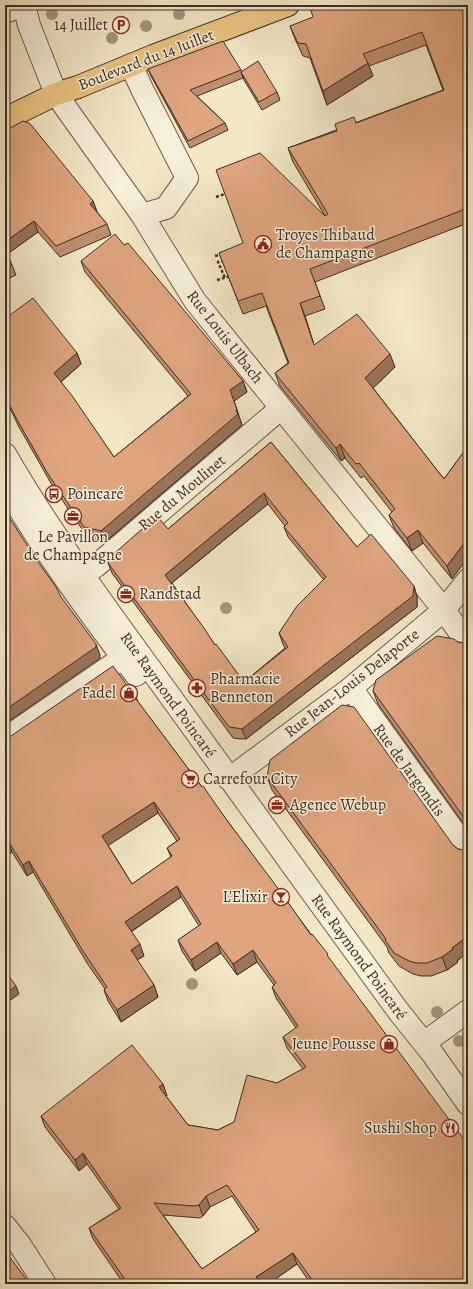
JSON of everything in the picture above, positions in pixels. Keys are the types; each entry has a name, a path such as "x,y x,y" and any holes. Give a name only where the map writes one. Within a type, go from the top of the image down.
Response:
{"main road":[{"name":"Boulevard du 14 Juillet","path":"5,119 24,108 56,94 78,87 288,5"}],"street":[{"path":"5,12 24,5"},
{"name":"Rue Louis Ulbach","path":"24,5 29,25 56,94 142,215 195,301 280,409 444,610 468,644"},
{"path":"132,65 142,89 187,178 166,208 142,215"},
{"name":"Rue du Moulinet","path":"82,574 96,566 280,409"},
{"name":"Rue Raymond Poincaré","path":"5,454 24,487 82,574 129,654 468,1119"},
{"name":"Rue Raymond Poincaré","path":"5,485 50,556 229,778 399,1012 424,1043 468,1104"},
{"name":"Rue Jean-Louis Delaporte","path":"229,778 351,688 444,610 468,580"},
{"path":"5,739 129,654"},
{"name":"Rue de Jargondis","path":"351,688 468,851"},
{"path":"424,1043 468,1011"},
{"path":"5,1226 20,1245 45,1284"}],"path":[{"path":"216,197 225,194"},
{"path":"215,256 227,252"},
{"path":"225,278 218,262 230,258"},
{"path":"217,280 237,274"}],"building":[{"path":"309,5 468,5 462,8 468,25 468,208 310,269 320,296 300,303 314,345 357,314 390,354 365,378 444,479 468,446 468,538 447,566 418,530 407,538 389,515 395,509 359,463 356,464 340,444 336,448 275,373 289,363 262,293 238,301 219,253 243,243 216,170 260,153 325,216 328,214 288,148 337,131 335,124 354,117 356,123 444,90 422,32 363,54 368,63 323,91 306,44 298,43 290,26 313,17"},
{"path":"223,41 241,70 190,90 225,123 188,141 148,69"},
{"path":"258,61 277,92 259,102 241,72"},
{"path":"23,121 32,126 93,201 90,204 107,224 56,246 34,221 5,242 5,131"},
{"path":"115,234 124,245 128,243 243,381 230,390 238,414 101,531 84,527 48,474 15,416 5,395 5,317 6,318 33,298 77,353 54,373 73,397 114,457 191,394 81,261"},
{"path":"5,251 12,265 5,267"},
{"path":"271,442 357,547 371,534 414,586 413,596 242,729 229,727 108,563 109,558 157,516 168,529","holes":["264,493 288,523 284,527 326,577 297,606 279,633 288,647 244,682 216,644 215,645 165,575"]},
{"path":"5,511 56,587 61,597 96,644 96,647 5,710"},
{"path":"437,636 454,639 458,642 468,642 468,823 373,691 376,680"},
{"path":"113,666 202,787 203,786 311,935 312,934 328,954 327,955 468,1145 468,1284 315,1284 293,1253 256,1277 261,1284 115,1284 124,1278 89,1228 121,1208 83,1153 75,1160 41,1116 132,1045 163,1084 159,1087 188,1125 218,1130 234,1122 247,1075 277,1083 306,1067 283,1037 298,1026 272,987 276,983 253,950 233,964 217,942 191,960 178,940 201,924 177,886 125,922 140,944 131,950 154,985 117,1010 104,990 107,987 83,951 29,861 23,865 8,841 5,843 5,739","holes":["154,802 180,839 167,848 172,856 132,884 102,836","227,1185 259,1230 202,1269 154,1203 195,1206 199,1205 206,1196"]},
{"path":"342,705 354,707 453,845 458,849 468,849 468,936 442,957 427,963 416,963 409,961 394,953 385,940 386,939 267,777 270,760"},
{"path":"5,971 16,986 5,994"},
{"path":"5,1251 30,1284 5,1284"}],"place":[{"name":"14 Juillet","path":"121,25"},
{"name":"Troyes Thibaud de Champagne","path":"263,244"},
{"name":"Poincaré","path":"54,494"},
{"name":"Le Pavillon de Champagne","path":"73,516"},
{"name":"Randstad","path":"126,594"},
{"name":"Pharmacie Benneton","path":"197,688"},
{"name":"Fadel","path":"129,693"},
{"name":"Carrefour City","path":"190,779"},
{"name":"Agence Webup","path":"277,805"},
{"name":"L'Elixir","path":"281,897"},
{"name":"Jeune Pousse","path":"389,1044"},
{"name":"Sushi Shop","path":"450,1128"}]}
